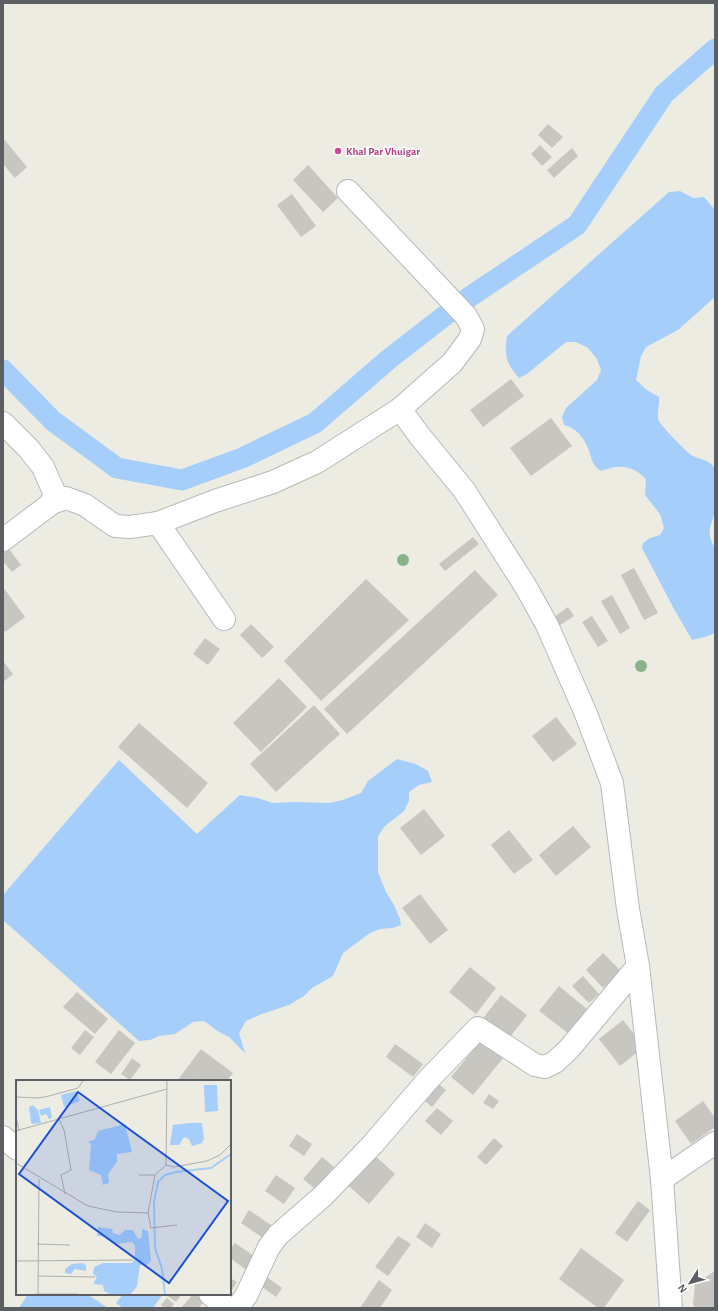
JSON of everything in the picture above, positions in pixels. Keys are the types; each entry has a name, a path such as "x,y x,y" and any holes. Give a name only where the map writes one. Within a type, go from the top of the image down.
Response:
{"street":[{"path":"3,540 52,503 66,498 85,505 103,516 115,526 130,527 158,523 215,501 272,482 317,462 400,408 452,363 470,339 473,329 466,316 348,191"},
{"path":"400,408 419,435 464,490 519,575 547,625 586,714 612,783 628,909 638,966 662,1179 671,1308"},
{"path":"3,423 29,449 43,467 54,492 52,503"},
{"path":"158,523 224,619"},
{"path":"237,1308 246,1296 269,1247 278,1235 324,1195 373,1144 427,1081 478,1028 535,1065 545,1067 555,1062 569,1049 638,966"},
{"path":"3,1137 16,1148"},
{"path":"662,1179 715,1143"},
{"path":"211,1295 228,1308"}],"water":[{"path":"680,191 693,198 704,197 715,210 715,297 678,330 646,347 641,356 636,380 647,390 659,397 658,418 664,428 691,455 706,461 715,468 715,509 710,528 710,537 715,548 715,633 692,640 642,548 643,543 650,538 660,535 664,528 660,514 645,495 646,479 636,471 625,467 614,467 601,471 593,463 581,435 575,430 564,425 562,417 566,408 597,380 601,370 597,359 588,348 576,342 566,342 527,374 519,378 511,368 506,354 507,336 669,192"},
{"path":"397,759 416,764 428,771 432,782 419,785 409,792 409,801 404,811 385,826 378,836 378,872 386,892 394,905 401,925 393,928 380,929 370,933 343,953 333,976 312,988 304,996 289,1005 246,1021 239,1033 245,1053 229,1037 204,1021 193,1022 175,1034 139,1041 3,920 3,895 119,760 197,834 240,795 258,798 273,803 329,803 343,800 361,793 368,781"},
{"path":"27,1295 88,1295 108,1308 19,1308"},
{"path":"122,1295 162,1295 153,1308 123,1308 116,1303"}],"building":[{"path":"548,124 563,137 552,148 538,135"},
{"path":"3,138 27,167 15,178 3,164"},
{"path":"540,145 552,157 542,166 531,154"},
{"path":"572,148 578,156 554,178 547,170"},
{"path":"308,165 338,198 323,212 293,180"},
{"path":"292,194 316,226 301,237 277,205"},
{"path":"511,379 524,396 483,427 470,410"},
{"path":"551,418 572,446 531,476 510,448"},
{"path":"473,537 479,544 445,571 439,564"},
{"path":"9,549 21,565 12,572 3,561 3,554"},
{"path":"634,568 658,613 644,620 621,575"},
{"path":"475,570 498,595 347,734 324,709"},
{"path":"366,579 409,620 321,701 284,661"},
{"path":"3,587 25,617 5,632 3,628"},
{"path":"612,595 630,628 620,634 601,601"},
{"path":"568,607 574,616 559,626 553,618"},
{"path":"592,616 608,641 598,647 582,622"},
{"path":"251,624 274,647 262,658 240,635"},
{"path":"205,638 220,649 208,665 193,654"},
{"path":"3,661 13,674 3,682"},
{"path":"279,678 307,707 261,752 233,723"},
{"path":"314,705 340,734 276,792 250,764"},
{"path":"556,717 577,744 553,762 532,736"},
{"path":"139,723 208,783 187,808 118,747"},
{"path":"424,809 445,836 421,855 400,828"},
{"path":"573,826 591,847 556,876 539,855"},
{"path":"509,830 533,860 514,874 491,845"},
{"path":"420,894 448,930 430,944 402,908"},
{"path":"603,953 621,971 603,988 586,970"},
{"path":"470,967 496,988 476,1014 449,992"},
{"path":"583,976 599,994 589,1003 572,986"},
{"path":"559,986 587,1009 568,1033 539,1011"},
{"path":"77,992 108,1019 95,1034 63,1007"},
{"path":"501,995 527,1015 507,1041 481,1021"},
{"path":"623,1020 644,1047 620,1066 599,1039"},
{"path":"85,1030 94,1037 80,1055 71,1048"},
{"path":"119,1030 135,1043 111,1074 95,1062"},
{"path":"482,1039 504,1057 473,1095 451,1077"},
{"path":"395,1044 423,1064 413,1077 386,1057"},
{"path":"201,1049 233,1073 228,1080 197,1080 195,1078 194,1080 178,1080"},
{"path":"132,1058 141,1065 130,1080 121,1074"},
{"path":"439,1084 446,1090 432,1107 425,1101"},
{"path":"489,1094 499,1101 493,1109 483,1103"},
{"path":"703,1101 715,1118 715,1127 691,1144 675,1121"},
{"path":"437,1108 453,1121 441,1135 425,1121"},
{"path":"297,1134 312,1144 304,1156 289,1146"},
{"path":"494,1138 503,1146 486,1165 477,1157"},
{"path":"369,1150 395,1174 369,1204 342,1180"},
{"path":"322,1157 334,1167 315,1189 303,1179"},
{"path":"276,1175 295,1188 284,1204 265,1191"},
{"path":"638,1201 650,1210 627,1242 615,1233"},
{"path":"249,1210 274,1227 266,1240 241,1223"},
{"path":"425,1223 441,1234 432,1248 416,1237"},
{"path":"398,1236 411,1244 388,1276 375,1267"},
{"path":"235,1243 257,1258 248,1271 231,1259 231,1248"},
{"path":"581,1248 624,1280 604,1308 598,1308 559,1279"},
{"path":"715,1271 715,1308 695,1308 693,1304 695,1284"},
{"path":"264,1275 282,1288 276,1297 258,1284"},
{"path":"231,1279 237,1282 231,1291"},
{"path":"379,1280 392,1290 380,1308 360,1308"},
{"path":"166,1295 181,1295 176,1302"},
{"path":"192,1295 197,1295 204,1301 199,1308 181,1308"},
{"path":"167,1298 174,1304 171,1308 165,1308 161,1305"}],"waterway":[{"path":"3,370 53,421 117,468 182,480 242,458 315,423 389,359 465,300 577,225 664,94 715,49"}],"place":[{"name":"Khal Par Vhuigar","path":"338,151"}]}
